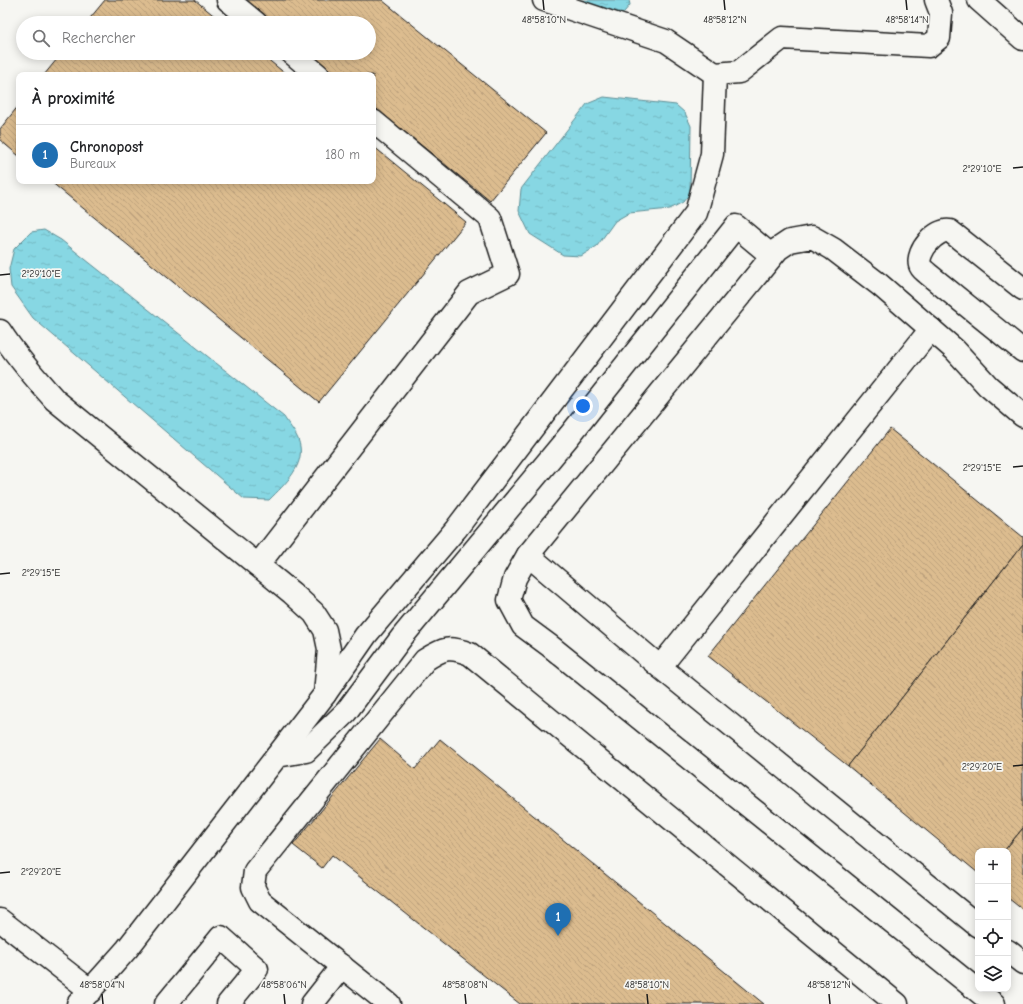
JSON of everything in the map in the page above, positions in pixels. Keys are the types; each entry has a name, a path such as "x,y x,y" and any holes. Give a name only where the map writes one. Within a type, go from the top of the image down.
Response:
{"lane":[{"path":"228,0 247,16"},
{"path":"544,0 666,41 715,74 739,72 782,38 929,46 939,38 941,13 936,0"},
{"path":"979,0 1023,39"},
{"path":"300,60 314,72"},
{"path":"0,920 84,998 127,948 325,694 366,635 456,529 696,213 712,154 715,74"},
{"path":"258,565 469,293 508,274 490,218 376,123"},
{"path":"276,756 306,751 346,712 402,637 570,435 736,226 772,256"},
{"path":"1023,289 950,231 944,230 939,232 921,252 920,264 922,269 1023,350"},
{"path":"994,1004 550,646 523,626 509,600 515,578 528,555 772,256 778,249 790,241 812,237 833,249 880,284 955,350 988,386 1023,416"},
{"path":"660,667 931,329"},
{"path":"0,331 31,374 55,400 258,565 314,613 326,630 329,650 325,694"},
{"path":"528,555 660,667 975,924"},
{"path":"389,1004 260,901 253,887 255,871 425,660 443,649 455,648 470,654 897,1004"},
{"path":"166,1004 221,937 257,969 228,1004"},
{"path":"1011,953 1023,963"},
{"path":"312,1004 342,966"}],"water":[{"path":"568,0 629,0 630,5 619,18"},
{"path":"604,97 676,105 685,113 691,126 690,193 683,202 670,209 629,213 615,221 597,246 581,256 563,255 530,234 519,211 521,189 587,104"},
{"path":"44,230 61,240 284,417 298,439 300,457 288,480 269,500 244,499 33,318 11,287 9,269 14,249 31,232"}],"building":[{"path":"105,0 195,0 214,16 92,16"},
{"path":"243,0 382,0 546,133 490,201 376,108 376,72 331,72 317,60 376,60 376,16 262,16"},
{"path":"56,60 269,60 283,72 46,72"},
{"path":"16,109 16,153 0,140 0,129"},
{"path":"376,148 466,222 319,402 54,184 376,184"},
{"path":"890,429 1023,537 1023,544 848,766 708,656"},
{"path":"1023,544 1023,828 1006,848 975,848 975,871 848,766"},
{"path":"380,739 415,769 440,739 764,1004 520,1004 332,855 322,868 293,845"},
{"path":"1023,828 1023,910 1011,900 1011,848 1006,848"}],"place":[{"name":"Chronopost","path":"558,936"}]}
